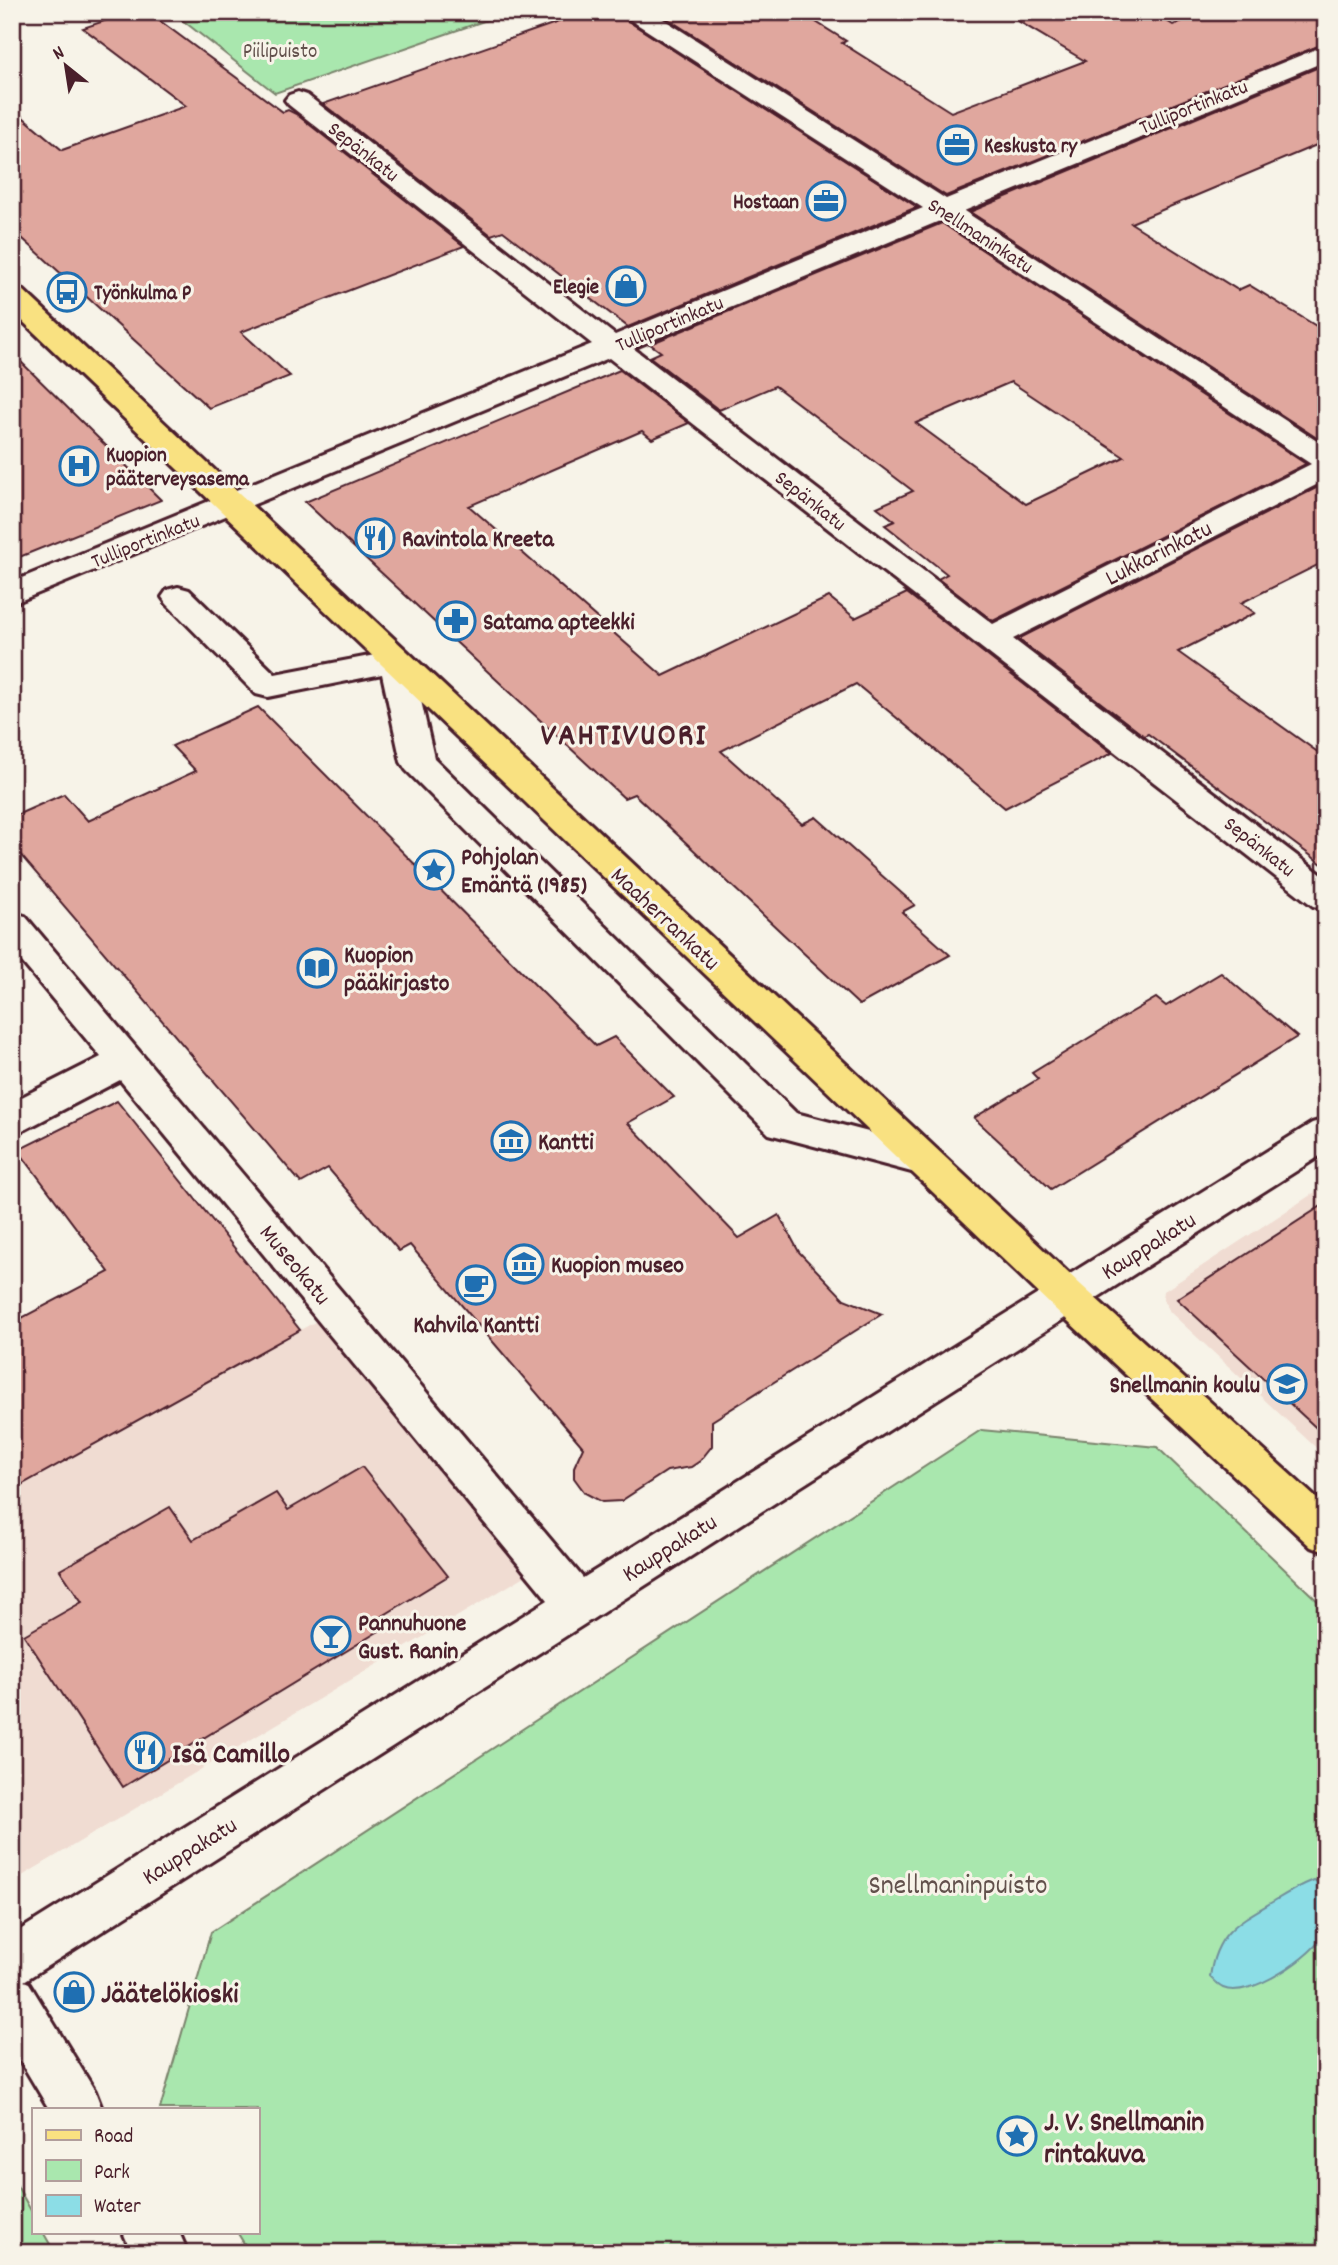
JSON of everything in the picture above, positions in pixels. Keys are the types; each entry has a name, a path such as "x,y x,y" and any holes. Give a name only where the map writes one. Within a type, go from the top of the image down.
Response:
{"main road":[{"name":"Maaherrankatu","path":"12,295 1067,1296 1326,1534"}],"street":[{"name":"Snellmaninkatu","path":"635,12 1326,460"},
{"name":"Tulliportinkatu","path":"12,594 1326,52"},
{"name":"Sepänkatu","path":"298,100 1326,897"},
{"name":"Lukkarinkatu","path":"990,638 1326,468"},
{"path":"178,597 268,686 396,661 418,762 783,1124 923,1160"},
{"name":"Museokatu","path":"12,925 578,1604"},
{"path":"12,1119 127,1060"},
{"name":"Kauppakatu","path":"12,1962 1326,1133"},
{"path":"12,2000 76,2108"},
{"path":"150,2234 162,2253"}],"shaded area":[{"name":"Snellmanin koulu","path":"1326,1185 1326,1457 1170,1312 1163,1299 1164,1291"},
{"path":"322,1318 530,1573 12,1882 12,1489"}],"green space":[{"name":"Piilipuisto","path":"172,12 510,12 275,93"},
{"name":"Snellmaninpuisto","path":"981,1430 1157,1447 1326,1609 1326,2253 250,2253 238,2234 259,2234 259,2108 160,2108 211,1932"},
{"path":"12,2177 32,2212 32,2234 44,2234 55,2253 12,2253"}],"water":[{"path":"1314,1880 1326,1886 1326,1932 1309,1952 1280,1973 1249,1988 1223,1988 1210,1977 1217,1949 1231,1930 1261,1908"}],"building":[{"path":"131,12 148,12 283,112 288,110 296,114 464,246 241,332 290,376 209,408 12,229 12,108 62,150 186,106 83,28"},
{"path":"587,12 621,12 625,19 917,207 628,327 503,231 491,235 323,104"},
{"path":"657,12 800,12 846,41 842,43 951,112 1085,61 1003,12 1152,12 1173,25 1205,12 1326,12 1326,43 946,196"},
{"path":"1326,64 1326,141 1131,223 1238,290 1249,285 1326,332 1326,444 970,212"},
{"path":"942,223 1306,464 993,621 938,579 947,574 885,525 895,521 877,507 913,491 775,386 719,410 650,357 661,352 650,344","holes":["1011,382 1124,457 1026,504 916,423"]},
{"name":"Kuopion pääterveysasema","path":"12,353 161,500 12,560"},
{"path":"620,370 689,423 652,439 642,431 469,506 663,676 829,597 855,618 907,593 1112,753 1005,808 856,684 721,751 802,824 816,817 915,905 902,912 950,955 859,1005 634,794 624,798 305,502"},
{"path":"1326,483 1326,561 1241,603 1255,613 1178,652 1326,758 1326,867 1148,734 1144,736 1018,639"},
{"path":"258,707 596,1046 614,1037 674,1097 628,1123 739,1238 779,1215 799,1252 844,1299 882,1314 712,1421 712,1446 700,1461 691,1467 667,1471 621,1501 602,1502 585,1493 574,1478 574,1467 583,1447 410,1245 399,1251 328,1168 301,1183 12,845 12,817 64,794 88,821 196,771 172,746"},
{"path":"1221,973 1297,1037 1051,1189 974,1118 1038,1079 1032,1073 1113,1023 1156,998 1166,1006"},
{"path":"117,1101 300,1330 12,1490 12,1323 109,1272 18,1150"},
{"name":"Snellmanin koulu","path":"1326,1203 1326,1437 1177,1299"},
{"path":"362,1467 448,1576 373,1622 379,1631 123,1787 24,1635 82,1602 60,1570 170,1507 193,1540 276,1493 288,1510"}],"place":[{"name":"Keskusta ry","path":"957,145"},
{"name":"Hostaan","path":"826,201"},
{"name":"Elegie","path":"626,286"},
{"name":"Työnkulma P","path":"67,292"},
{"name":"Kuopion pääterveysasema","path":"79,466"},
{"name":"Ravintola Kreeta","path":"375,538"},
{"name":"Satama apteekki","path":"456,621"},
{"name":"Pohjolan Emäntä (1985)","path":"434,870"},
{"name":"Kuopion pääkirjasto","path":"317,968"},
{"name":"Kantti","path":"511,1141"},
{"name":"Kuopion museo","path":"524,1264"},
{"name":"Kahvila Kantti","path":"476,1285"},
{"name":"Snellmanin koulu","path":"1287,1384"},
{"name":"Pannuhuone Gust. Ranin","path":"331,1636"},
{"name":"Isä Camillo","path":"145,1752"},
{"name":"Jäätelökioski","path":"74,1992"},
{"name":"J. V. Snellmanin rintakuva","path":"1017,2136"}],"district":[{"name":"VAHTIVUORI","path":"624,733"}]}
